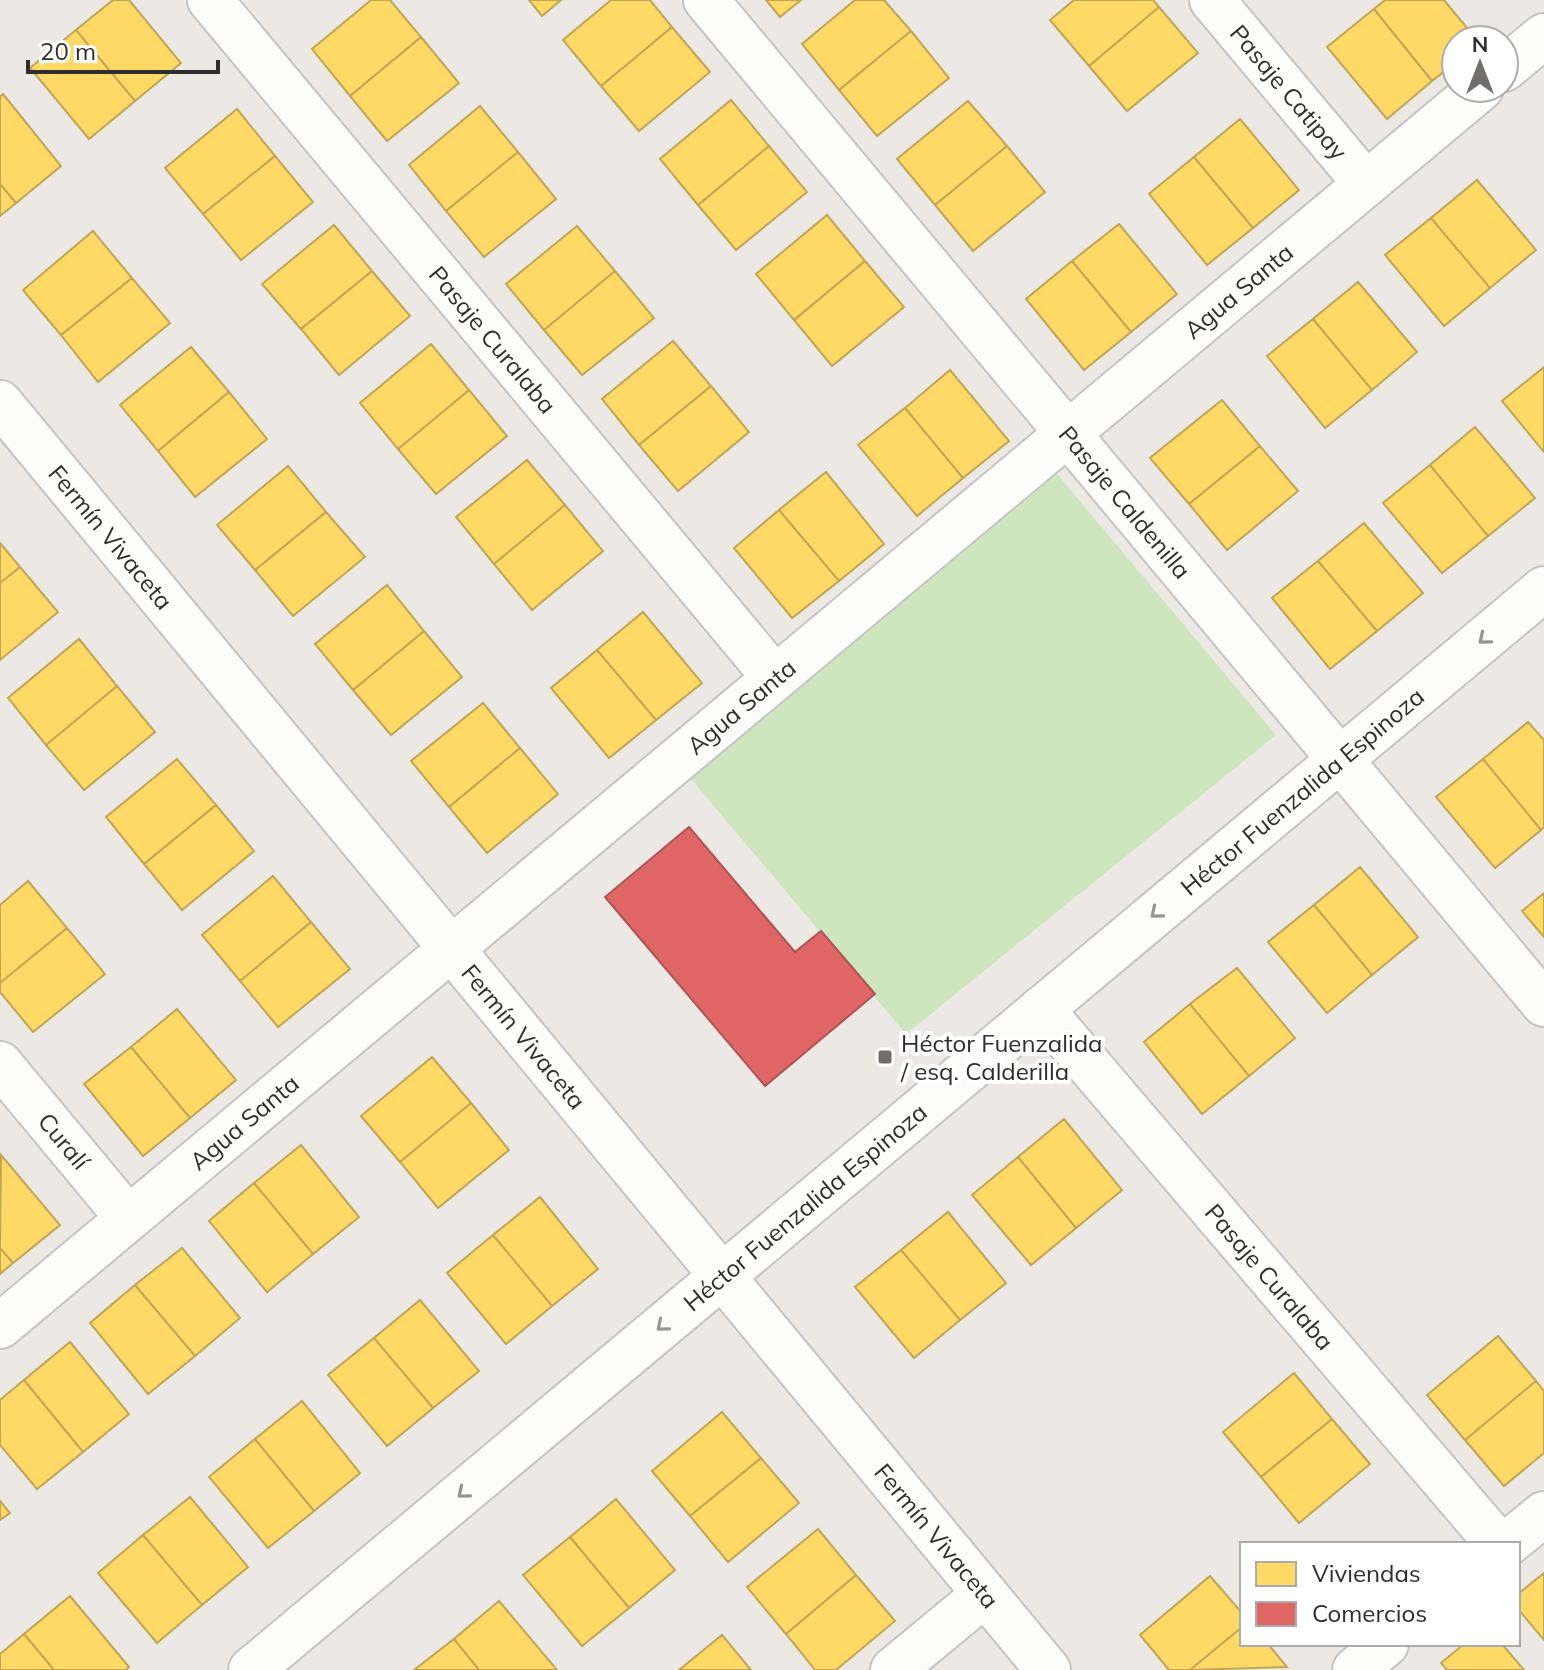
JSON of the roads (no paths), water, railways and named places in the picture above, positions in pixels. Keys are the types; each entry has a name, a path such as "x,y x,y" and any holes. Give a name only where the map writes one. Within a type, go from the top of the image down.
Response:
{"street":[{"name":"Pasaje Curalaba","path":"210,0 775,678"},
{"name":"Pasaje Caldenilla","path":"706,0 1544,1004"},
{"name":"Pasaje Catipay","path":"1212,0 1366,184"},
{"path":"1520,56 1544,36"},
{"name":"Agua Santa","path":"0,1326 1462,104"},
{"name":"Fermín Vivaceta","path":"0,403 1048,1670"},
{"name":"Héctor Fuenzalida Espinoza","path":"251,1670 1544,589"},
{"name":"Pasaje Curalaba","path":"1041,1009 1496,1542"},
{"name":"Curalí","path":"0,1064 128,1218"},
{"path":"1509,1542 1544,1514"},
{"path":"893,1670 985,1594"},
{"path":"1355,1670 1384,1646"}],"place":[{"name":"Héctor Fuenzalida / esq. Calderilla","path":"885,1057"}]}
